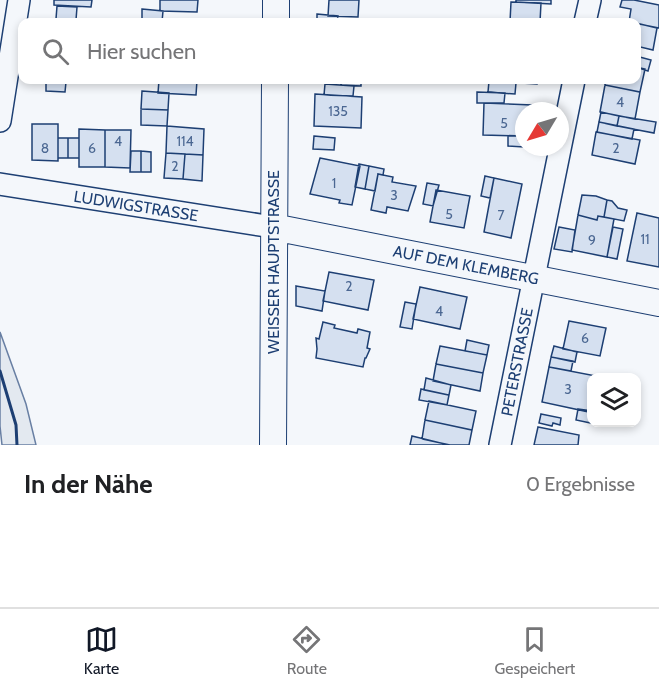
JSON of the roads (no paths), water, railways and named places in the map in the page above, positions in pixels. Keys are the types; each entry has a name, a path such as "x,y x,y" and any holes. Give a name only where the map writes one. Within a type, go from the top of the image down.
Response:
{"street":[{"path":"0,121 19,0"},
{"path":"276,0 276,18"},
{"path":"586,18 590,0"},
{"name":"WEISSER HAUPTSTRASSE","path":"273,445 275,84"},
{"name":"PETERSTRASSE","path":"500,445 573,84"},
{"name":"LUDWIGSTRASSE","path":"0,184 273,227"},
{"name":"AUF DEM KLEMBERG","path":"273,227 659,303"}]}
